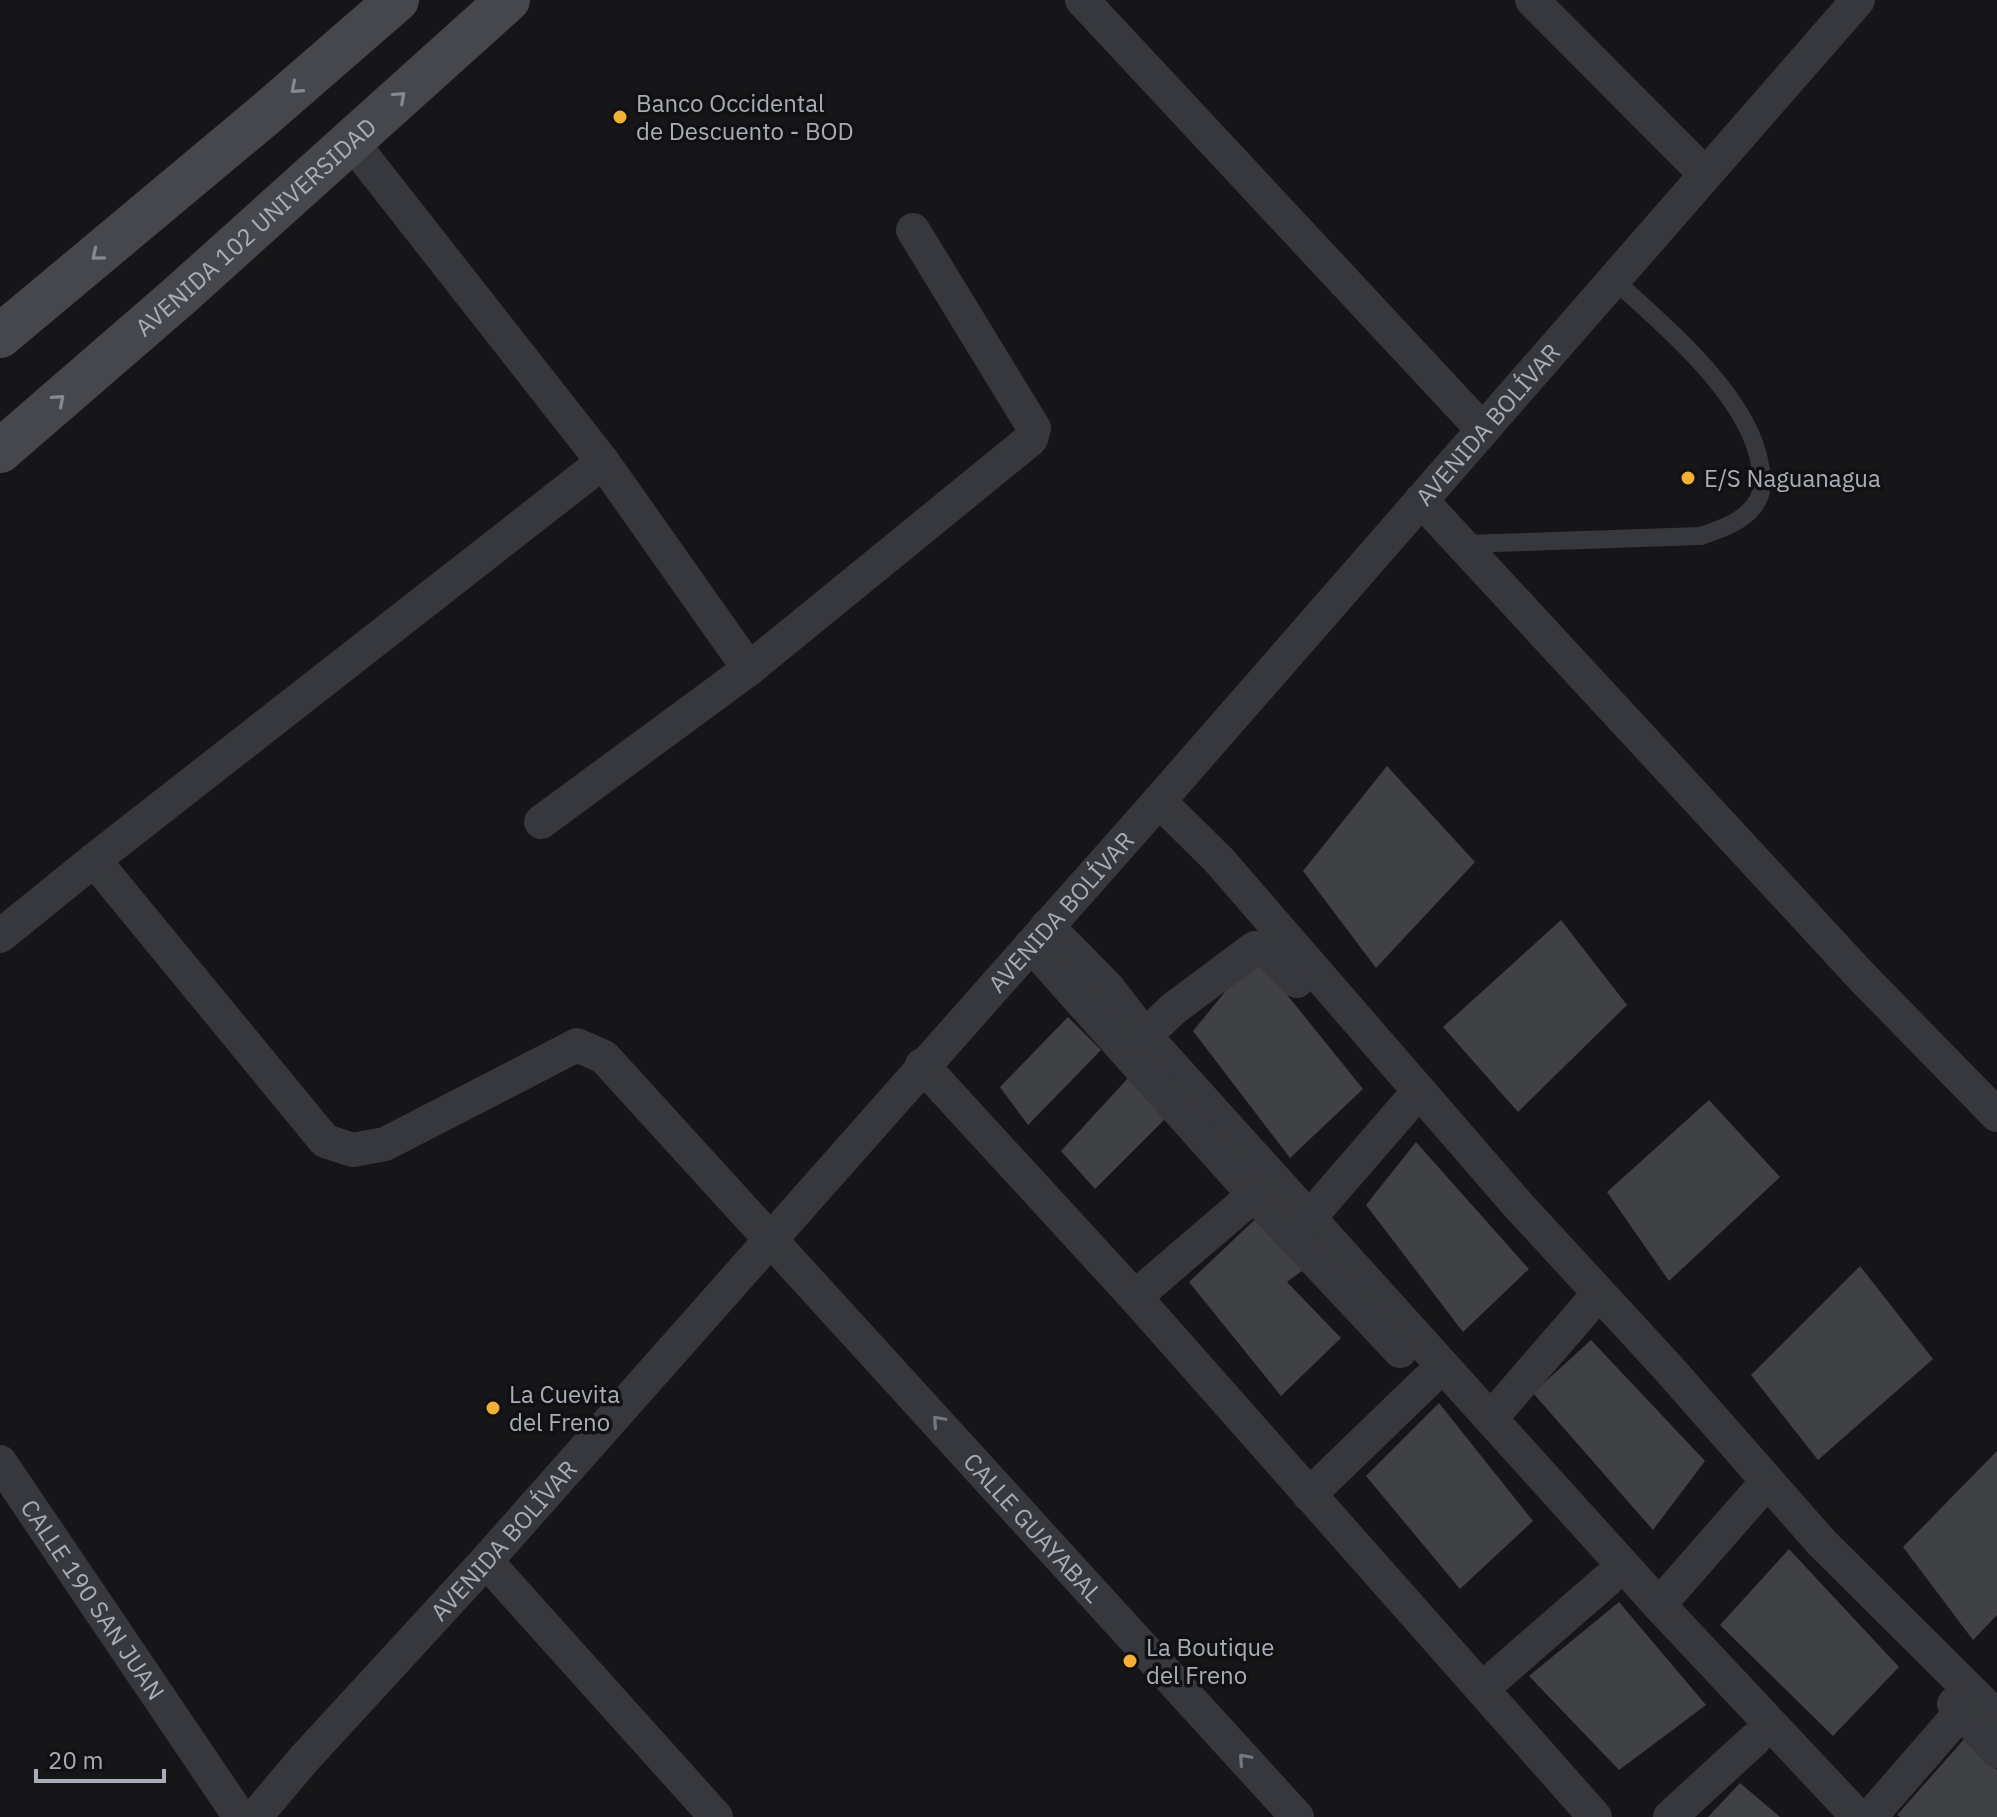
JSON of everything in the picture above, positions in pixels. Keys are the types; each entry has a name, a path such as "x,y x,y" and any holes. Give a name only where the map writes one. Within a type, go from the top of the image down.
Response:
{"main road":[{"path":"0,336 397,0"},
{"name":"AVENIDA 102 UNIVERSIDAD","path":"0,451 178,297 508,0"}],"street":[{"path":"1082,0 1482,429"},
{"path":"1532,0 1705,174"},
{"name":"AVENIDA BOLÍVAR","path":"255,1817 304,1759 486,1561 922,1065 1159,801 1858,0"},
{"path":"351,141 603,462 749,669"},
{"path":"541,822 749,669 1033,435 1034,428 913,230"},
{"path":"0,936 603,462"},
{"path":"1421,500 1863,978 1997,1115"},
{"path":"1159,801 1218,859 1518,1205 1669,1369 1822,1543 1997,1717"},
{"name":"CALLE GUAYABAL","path":"94,860 325,1141 353,1150 385,1144 577,1045 604,1057 1297,1817"},
{"path":"1039,935 1108,988 1145,1036 1659,1605 1858,1817"},
{"path":"1039,935 1254,1195 1479,1430 1607,1580 1827,1817"},
{"path":"1145,1036 1173,1009 1255,948 1269,953 1322,1006 1588,1306 1997,1751"},
{"path":"922,1065 1135,1297 1595,1817"},
{"path":"1310,1217 1407,1105"},
{"path":"1135,1297 1254,1195"},
{"path":"1492,1417 1588,1306"},
{"path":"1309,1495 1428,1380"},
{"name":"CALLE 190 SAN JUAN","path":"0,1462 240,1817"},
{"path":"1659,1605 1758,1492"},
{"path":"486,1561 716,1817"},
{"path":"1483,1688 1607,1580"},
{"path":"1870,1817 1961,1712"},
{"path":"1670,1817 1754,1740"}],"lane":[{"path":"1462,544 1701,536 1736,523 1756,505 1763,482 1758,450 1736,406 1689,349 1613,279"}],"building":[{"path":"1387,766 1475,862 1376,968 1303,871"},
{"path":"1561,920 1627,1005 1518,1112 1443,1027"},
{"path":"1255,955 1363,1089 1290,1158 1193,1031"},
{"path":"1068,1017 1101,1050 1028,1125 1000,1087"},
{"path":"1130,1076 1168,1116 1095,1189 1061,1151"},
{"path":"1709,1100 1780,1177 1669,1281 1607,1192"},
{"path":"1416,1142 1529,1269 1463,1332 1366,1205"},
{"path":"1266,1209 1310,1265 1287,1282 1341,1338 1281,1396 1189,1282"},
{"path":"1860,1266 1933,1359 1818,1460 1751,1375"},
{"path":"1591,1340 1705,1461 1653,1530 1533,1393"},
{"path":"1439,1403 1533,1521 1460,1589 1366,1476"},
{"path":"1997,1451 1997,1615 1973,1640 1903,1547"},
{"path":"1789,1549 1899,1667 1833,1736 1720,1625"},
{"path":"1619,1602 1706,1705 1619,1770 1529,1676"},
{"path":"1966,1737 1997,1770 1997,1817 1897,1815"},
{"path":"1740,1783 1780,1817 1708,1817"}],"place":[{"name":"Banco Occidental de Descuento - BOD","path":"620,117"},
{"name":"E/S Naguanagua","path":"1688,478"},
{"name":"La Cuevita del Freno","path":"493,1408"},
{"name":"La Boutique del Freno","path":"1130,1661"}]}
